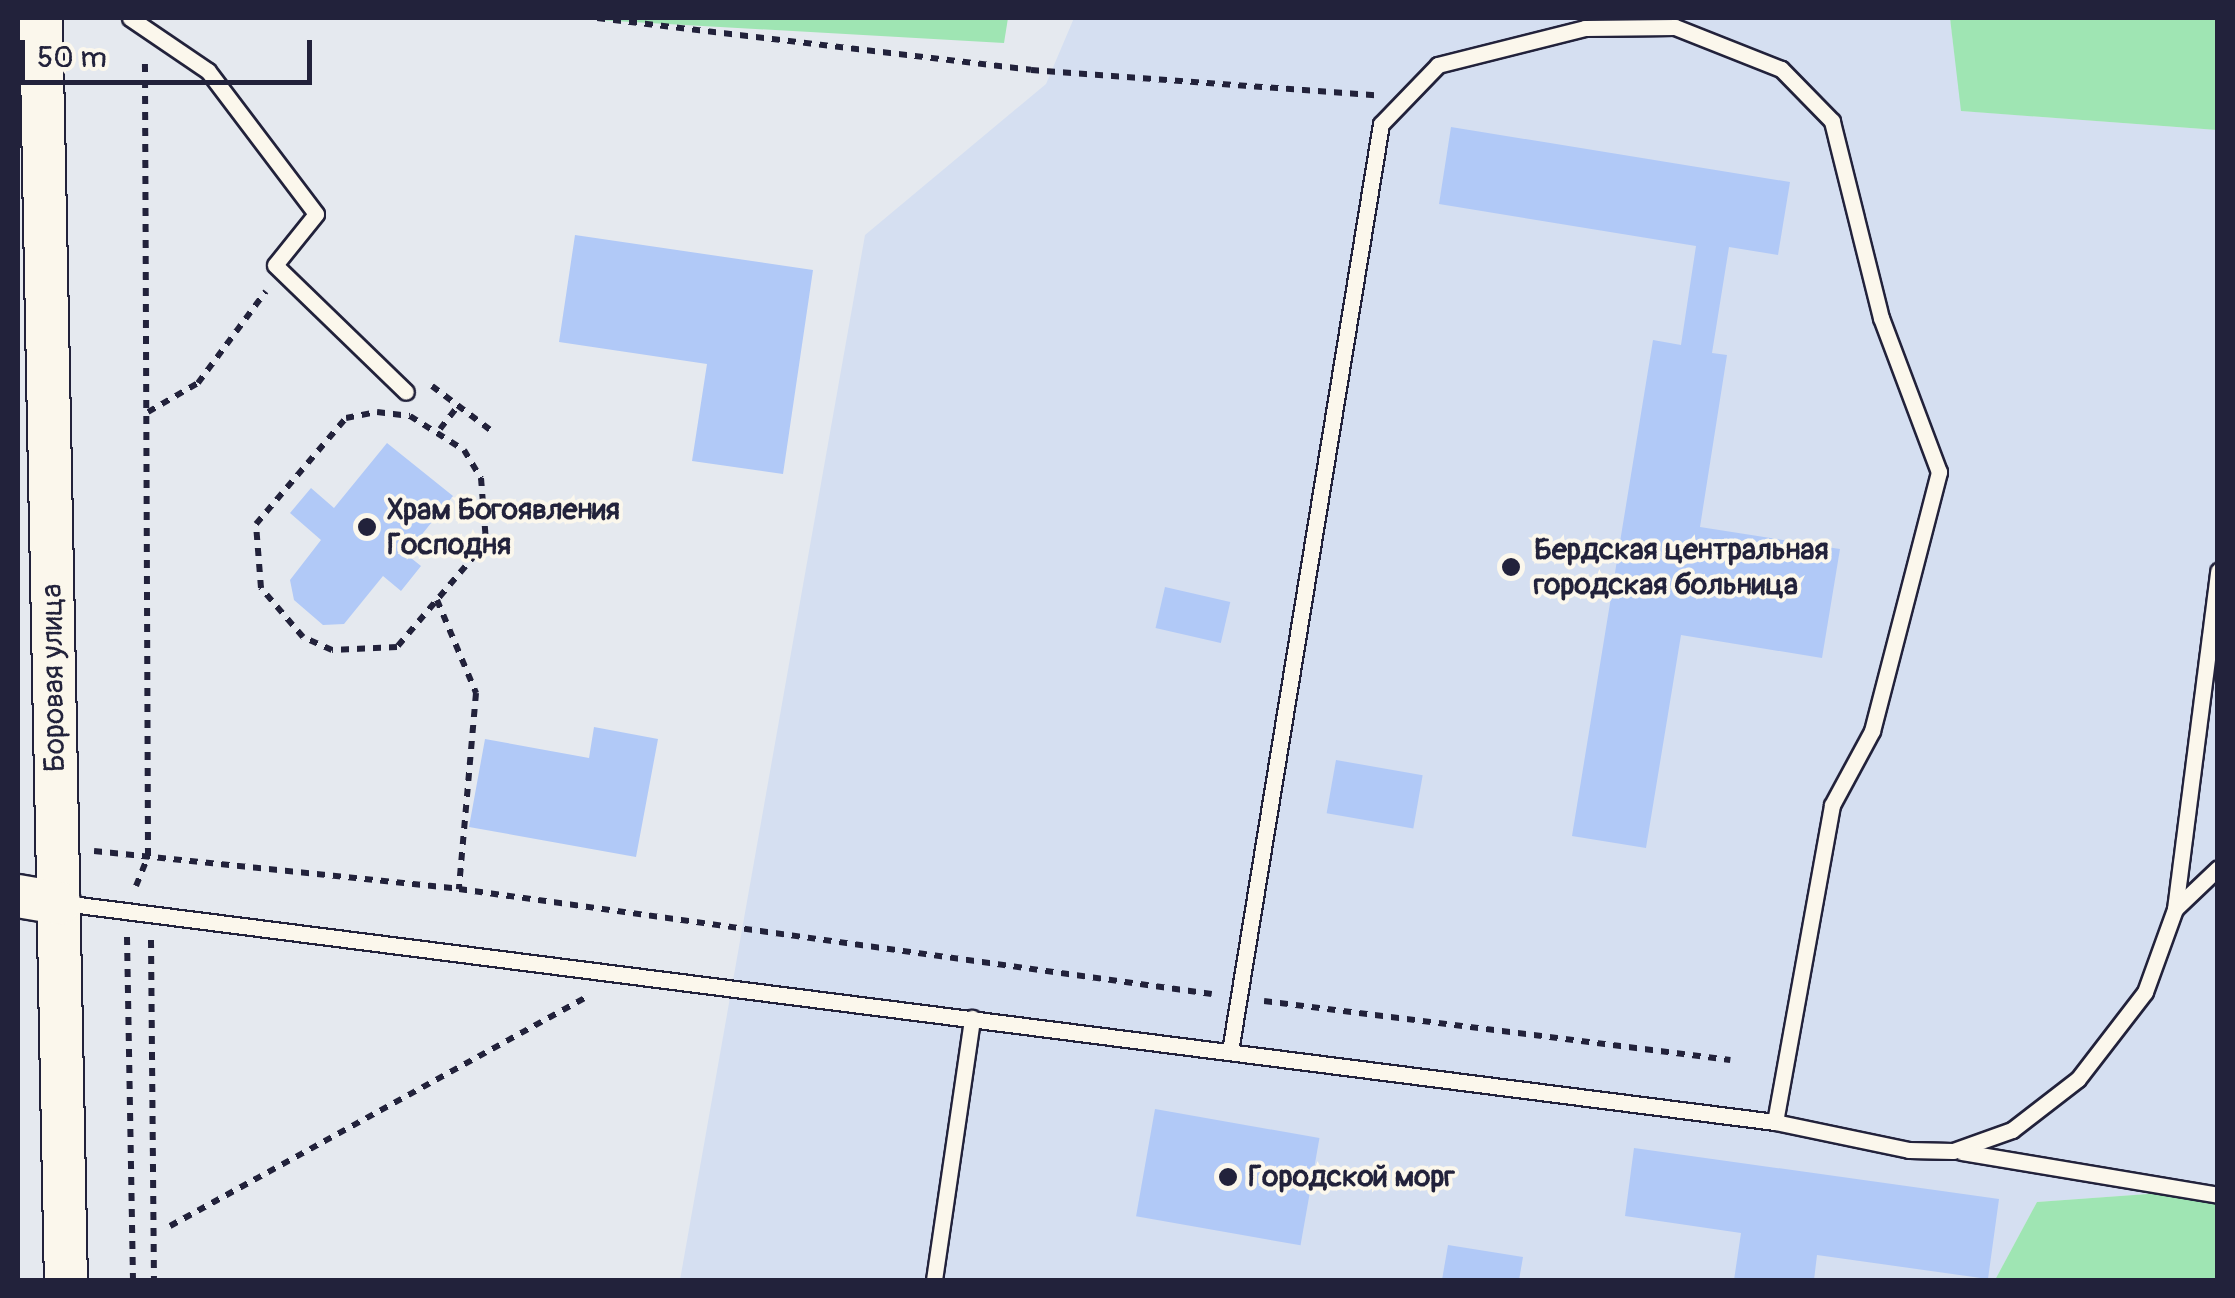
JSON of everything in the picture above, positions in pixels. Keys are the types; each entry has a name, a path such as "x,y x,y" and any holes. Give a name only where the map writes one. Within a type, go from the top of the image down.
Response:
{"street":[{"name":"Боровая улица","path":"42,18 58,848 38,900 66,1280"},
{"name":"Боровая улица","path":"18,207 42,76"}],"lane":[{"path":"130,18 208,72 316,214 275,265 406,392"},
{"path":"1230,1051 1381,124 1401,96 1438,64 1586,28 1675,28 1781,68 1832,121 1881,318 1939,472 1872,731 1832,806 1776,1122"},
{"path":"1954,1151 2012,1130 2078,1079 2145,992 2174,909 2218,572"},
{"path":"2174,909 2218,868"},
{"path":"38,900 1776,1122 2218,1195"},
{"path":"934,1280 972,1018"}],"path":[{"path":"596,18 1031,70 1401,96"},
{"path":"133,1280 126,911 148,856 145,28"},
{"path":"146,413 198,383 280,273 298,284"},
{"path":"415,373 493,432"},
{"path":"440,429 458,406"},
{"path":"410,416 440,429 464,450 488,510 486,542 437,600 396,647 332,650 278,616 254,557 256,524 346,418 410,416"},
{"path":"437,600 476,693 459,890"},
{"path":"58,848 459,890 1238,998 1730,1060"},
{"path":"151,914 154,1280"},
{"path":"170,1226 627,974"}],"shaded area":[{"name":"Бердская центральная городская больница","path":"1074,18 1950,18 1962,111 2217,130 2217,1189 2037,1202 1995,1280 680,1280 865,235 1046,84"}],"green space":[{"path":"562,18 1008,18 1004,43"},
{"path":"1950,18 2217,18 2217,130 1961,111"},
{"path":"2217,1189 2217,1280 1995,1280 2037,1202"}],"building":[{"path":"1451,127 1790,182 1778,255 1729,247 1712,353 1727,355 1700,527 1840,549 1822,658 1681,635 1646,848 1572,836 1653,340 1681,345 1696,246 1439,204"},
{"path":"575,235 813,270 783,474 692,461 707,364 559,342"},
{"name":"Храм Богоявления Господня","path":"387,443 453,496 406,554 421,566 401,591 383,576 344,624 323,625 294,600 290,580 321,540 290,513 311,488 334,508"},
{"path":"1165,587 1230,602 1221,643 1156,628"},
{"path":"594,727 658,739 636,857 469,827 485,739 589,758"},
{"path":"1336,760 1423,775 1413,828 1327,813"},
{"name":"Городской морг","path":"1155,1109 1319,1138 1301,1245 1136,1216"},
{"path":"1634,1148 1999,1199 1988,1279 1817,1255 1814,1280 1734,1280 1741,1233 1625,1216"},
{"path":"1448,1245 1523,1257 1519,1280 1442,1280"}],"place":[{"name":"Храм Богоявления Господня","path":"367,527"},
{"name":"Бердская центральная городская больница","path":"1511,567"},
{"name":"Городской морг","path":"1228,1177"}]}
